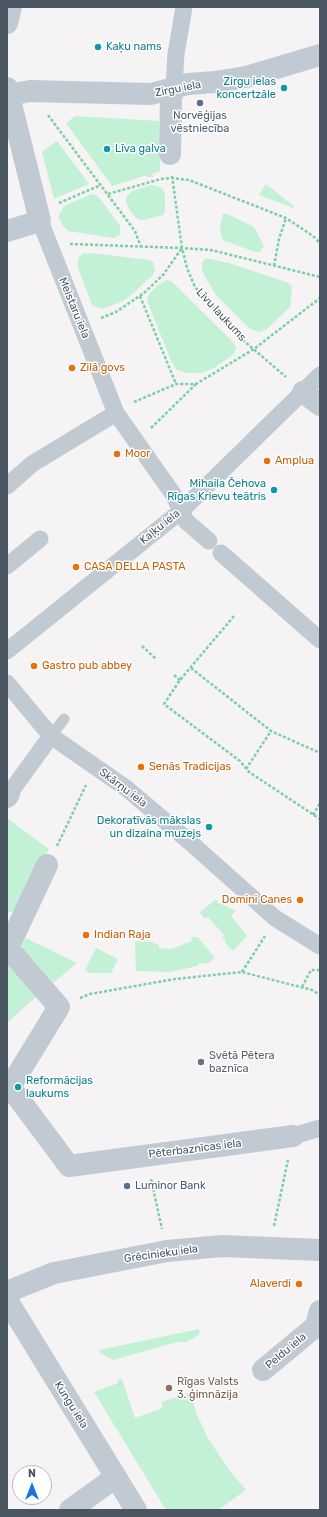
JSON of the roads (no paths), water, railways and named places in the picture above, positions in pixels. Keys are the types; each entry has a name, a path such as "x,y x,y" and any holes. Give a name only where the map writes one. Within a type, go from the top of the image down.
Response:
{"street":[{"path":"7,23 11,7"},
{"path":"171,163 171,97 174,88 176,54 184,7"},
{"name":"Zirgu iela","path":"8,91 152,94 174,88 246,77 320,55"},
{"name":"Meistaru iela","path":"8,91 39,216 51,250 117,414 173,494 186,521 209,541"},
{"path":"7,231 39,216"},
{"name":"Kaļķu iela","path":"7,651 181,510 312,398 320,375"},
{"path":"7,486 32,464 117,414"},
{"path":"7,566 40,539"},
{"path":"221,553 320,640"},
{"name":"Skārņu iela","path":"7,684 51,736 126,788 186,838 276,918 320,946"},
{"path":"8,796 51,736"},
{"path":"9,1088 60,1007 7,948 47,866"},
{"name":"Pēterbaznīcas iela","path":"9,1088 69,1166 293,1136 320,1128"},
{"name":"Grēcinieku iela","path":"7,1292 54,1273 167,1251 222,1246 320,1250"},
{"name":"Kungu iela","path":"7,1300 136,1510"},
{"name":"Peldu iela","path":"263,1370 316,1326 320,1311"},
{"path":"70,1510 116,1477"}],"lane":[{"path":"51,736 64,720"}],"place":[{"name":"Kaķu nams","path":"98,47"},
{"name":"Zirgu ielas koncertzāle","path":"284,88"},
{"name":"Norvēģijas vēstniecība","path":"200,103"},
{"name":"Līva galva","path":"107,149"},
{"name":"Zilā govs","path":"72,368"},
{"name":"Moor","path":"117,454"},
{"name":"Amplua","path":"267,461"},
{"name":"Mihaila Čehova Rīgas Krievu teātris","path":"274,490"},
{"name":"CASA DELLA PASTA","path":"76,567"},
{"name":"Gastro pub abbey","path":"34,666"},
{"name":"Senās Tradicijas","path":"141,767"},
{"name":"Dekoratīvās mākslas un dizaina muzejs","path":"209,827"},
{"name":"Domini Canes","path":"300,900"},
{"name":"Indian Raja","path":"86,935"},
{"name":"Svētā Pētera baznīca","path":"201,1062"},
{"name":"Reformācijas laukums","path":"18,1087"},
{"name":"Luminor Bank","path":"127,1186"},
{"name":"Alaverdi","path":"299,1284"},
{"name":"Rīgas Valsts 3. ģimnāzija","path":"169,1388"}]}
